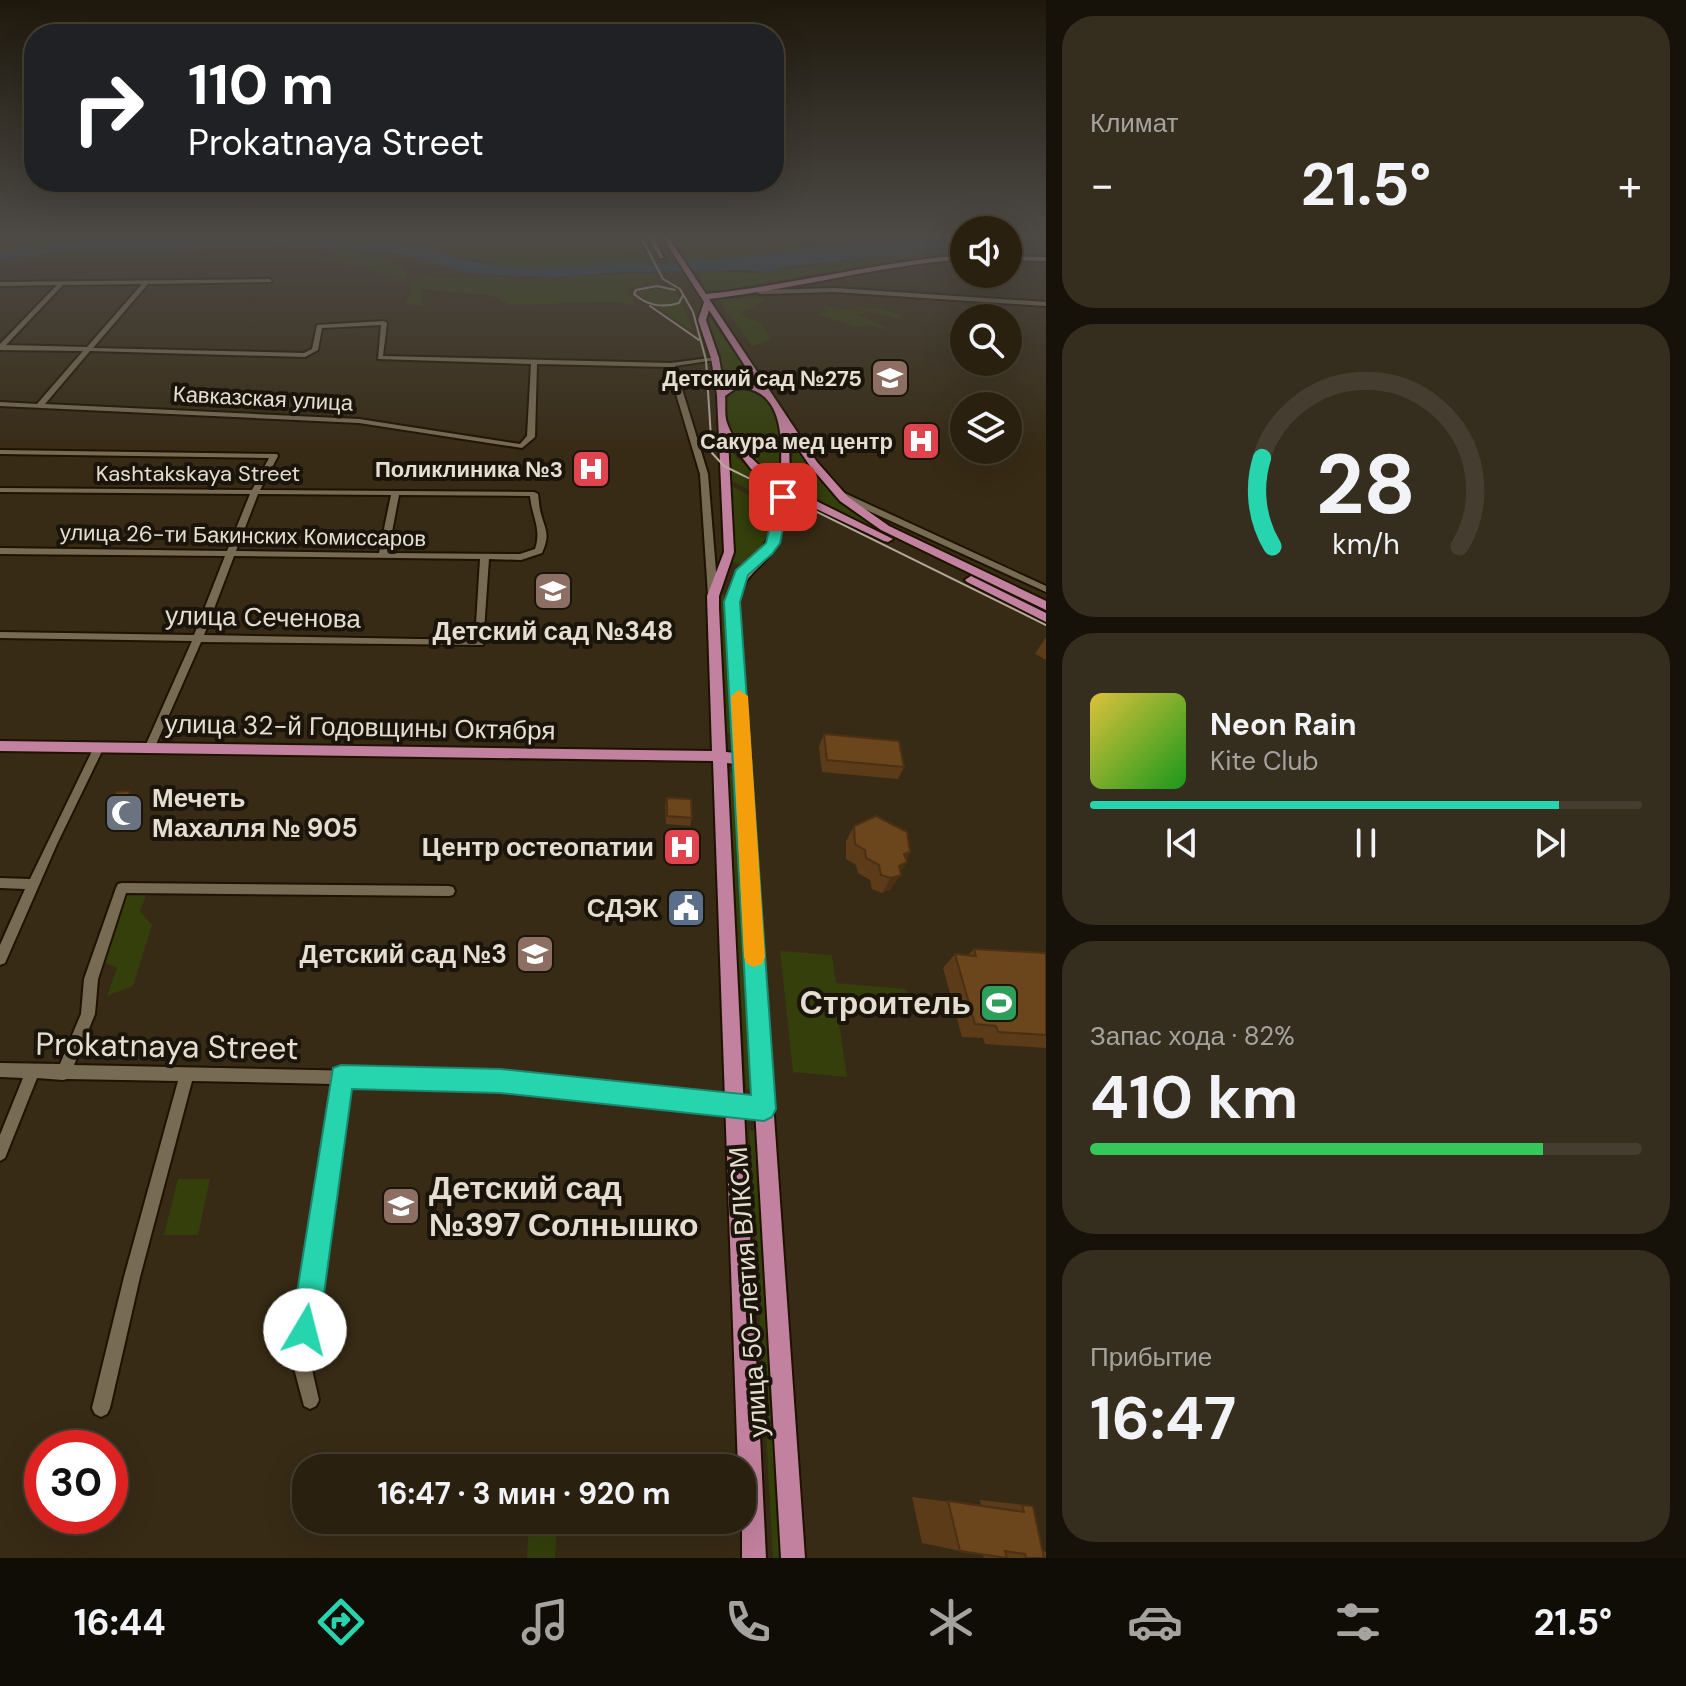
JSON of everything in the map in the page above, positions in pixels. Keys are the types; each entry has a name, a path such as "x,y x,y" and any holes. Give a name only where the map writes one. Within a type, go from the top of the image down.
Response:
{"main road":[{"name":"улица 50-летия ВЛКСМ","path":"704,308 702,320 715,358 721,395 729,552 713,596 754,1558"},
{"path":"711,308 813,464 838,494 885,528 1046,606"},
{"path":"721,395 731,387 745,385 759,388 769,395"},
{"name":"улица 50-летия ВЛКСМ","path":"782,417 786,436 784,490 773,543 741,574 732,602 793,1558"},
{"path":"721,419 746,460 784,490 1046,618"},
{"name":"улица 32-й Годовщины Октября","path":"0,746 719,756 743,759"}],"street":[{"path":"0,347 38,308"},
{"path":"40,405 124,308"},
{"path":"0,347 305,355 315,350 319,326 384,323 380,358 671,365 715,358"},
{"name":"Кавказская улица","path":"0,404 359,421 522,446 531,437 534,361"},
{"path":"671,365 705,479 713,596"},
{"path":"0,452 274,456 255,491 198,638 149,749"},
{"name":"Kashtakskaya Street","path":"0,490 534,494"},
{"path":"383,554 396,492"},
{"name":"улица 26-ти Бакинских Комиссаров","path":"2,554 521,557 539,551 543,538 534,494"},
{"path":"838,494 1046,589"},
{"name":"улица Сеченова","path":"0,635 480,643 485,556"},
{"path":"0,959 99,747"},
{"path":"0,883 33,884"},
{"path":"63,1073 88,1014 91,979 122,888 449,891"},
{"name":"Prokatnaya Street","path":"0,1070 500,1081 764,1109"},
{"path":"0,1153 33,1071"},
{"path":"101,1408 132,1277 187,1075"},
{"path":"310,1400 301,1361 341,1077"}],"green space":[{"path":"658,308 683,308 694,332"},
{"path":"698,308 704,308 751,377 724,381 718,348"},
{"path":"725,308 752,308 740,314 761,323 771,340 752,346"},
{"path":"824,308 881,308 903,316 898,319 868,311 858,315 892,330 857,327 816,314 827,311"},
{"path":"742,388 756,393 773,412 779,438 779,480 748,455 733,433 728,420 726,395"},
{"path":"728,445 738,459 775,489 771,502 732,481"},
{"path":"799,448 811,470 832,494 876,530 787,488 793,454"},
{"path":"731,486 773,507 765,541 741,565 733,562"},
{"path":"720,594 724,594 732,734 726,733"},
{"path":"731,772 735,776 754,1090 746,1089"},
{"path":"126,893 147,893 140,911 152,925 133,986 107,996 117,968 101,961"},
{"path":"780,951 832,955 836,983 906,989 910,1008 836,1002 847,1077 793,1072"},
{"path":"749,1130 756,1131 782,1558 773,1558"},
{"path":"178,1179 210,1179 198,1235 164,1235"},
{"path":"528,1534 556,1534 555,1558 527,1558"}],"building":[{"path":"824,734 899,741 904,767 827,760"},
{"path":"130,791 121,820 108,821 116,792"},
{"path":"667,798 691,799 692,818 667,816"},
{"path":"876,816 907,832 910,852 904,854 907,862 899,866 901,875 891,878 881,875 879,865 866,858 865,850 855,844 854,826"},
{"name":"Cтроитель","path":"974,949 1046,953 1046,1035 998,1032 996,1026 975,1024 955,954 976,956"},
{"path":"948,1501 1024,1512 1022,1505 1033,1506 1044,1558 1026,1558 1025,1554 1005,1551 1007,1558 960,1551"}],"tram line":[{"path":"652,308 699,340"},
{"path":"691,308 706,360 712,453 724,466 1046,625"}],"slow traffic":[{"path":"739,696 754,957"}],"place":[{"name":"Детский сад №275","path":"890,378"},
{"name":"Сакура мед центр","path":"921,441"},
{"name":"Поликлиника №3","path":"591,469"},
{"name":"Детский сад №348","path":"553,591"},
{"name":"Мечеть Махалля № 905","path":"124,813"},
{"name":"Центр остеопатии","path":"682,847"},
{"name":"СДЭК","path":"686,908"},
{"name":"Детский сад №3","path":"535,954"},
{"name":"Cтроитель","path":"999,1003"},
{"name":"Детский сад №397 Солнышко","path":"401,1206"}],"route":[{"path":"305,1330 341,1077 500,1081 764,1109 732,602 741,574 773,543 783,497"}]}
